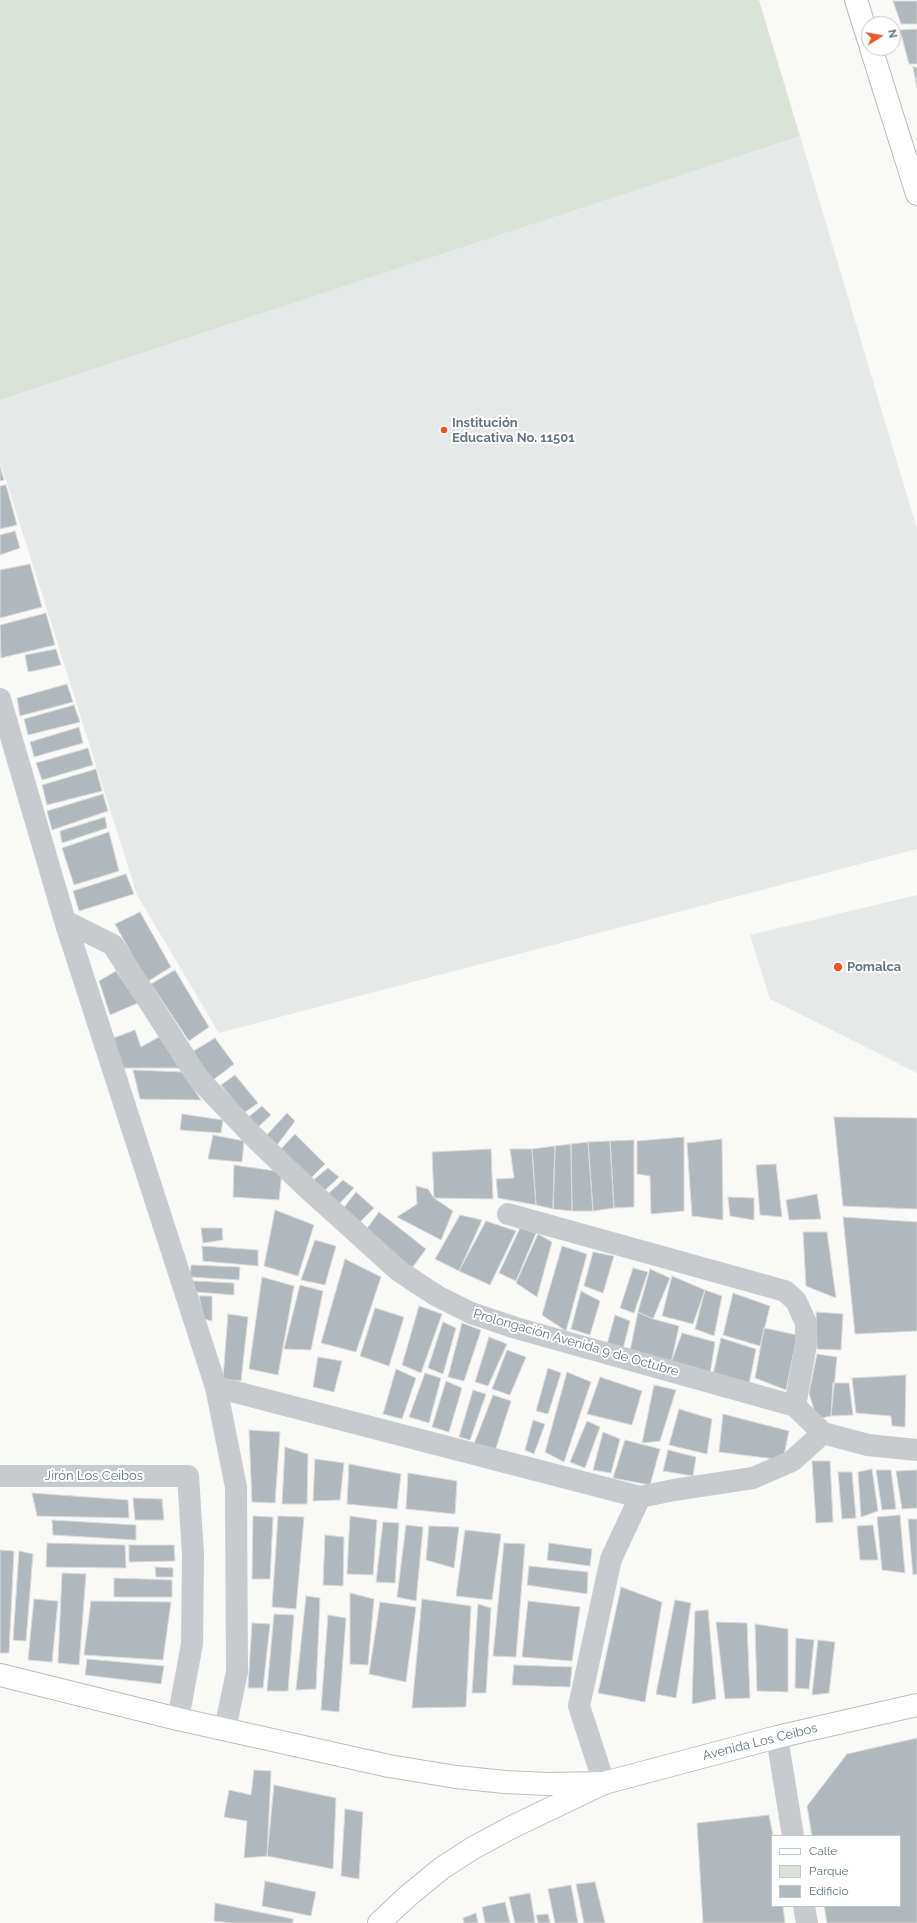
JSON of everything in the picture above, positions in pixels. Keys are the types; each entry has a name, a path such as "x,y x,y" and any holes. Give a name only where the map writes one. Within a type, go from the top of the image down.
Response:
{"main road":[{"path":"856,0 861,16"},
{"path":"874,56 917,194"},
{"path":"0,1675 180,1719 389,1766 456,1777 505,1782 548,1784 604,1783"},
{"name":"Avenida Los Ceibos","path":"604,1783 777,1737 917,1705"},
{"path":"379,1923 409,1895 442,1868 467,1852 512,1827 604,1783"}],"street":[{"path":"0,699 65,921 216,1388 236,1487 237,1672 223,1729"},
{"name":"Prolongación Avenida 9 de Octubre","path":"65,921 113,944 198,1078 252,1136 304,1186 406,1275 437,1296 471,1314 516,1328 795,1406 823,1433 868,1445 917,1450"},
{"path":"508,1214 785,1291 796,1301 806,1323 806,1344 795,1406"},
{"path":"216,1388 640,1497 674,1490 753,1478 792,1461 823,1433"},
{"name":"Jirón Los Ceibos","path":"0,1476 188,1476 194,1554 192,1644 180,1719"},
{"path":"604,1783 579,1706 611,1559 640,1497"},
{"path":"777,1737 793,1835"},
{"path":"804,1907 807,1923"}],"shaded area":[{"path":"800,136 917,529 917,849 219,1033 137,895 0,461 0,400"},
{"name":"Pomalca","path":"917,895 917,1073 770,999 750,935"}],"green space":[{"path":"0,0 759,0 800,136 0,400"}],"building":[{"path":"893,1 917,1 917,24 901,24 901,16 898,16"},
{"path":"917,29 917,64 909,64 901,30"},
{"path":"913,67 917,67 917,88"},
{"path":"0,466 4,480 0,481"},
{"path":"6,485 17,525 0,529 0,486"},
{"path":"15,531 20,548 0,555 0,535"},
{"path":"30,564 42,607 0,618 0,570"},
{"path":"46,613 55,645 1,658 0,625"},
{"path":"56,649 61,665 28,672 25,655"},
{"path":"67,684 73,702 20,716 17,698"},
{"path":"74,705 80,722 28,735 24,719"},
{"path":"79,727 83,743 34,757 30,742"},
{"path":"88,748 93,765 42,780 36,763"},
{"path":"96,769 102,791 47,805 42,785"},
{"path":"103,794 108,811 52,830 47,811"},
{"path":"105,817 107,828 62,843 60,831"},
{"path":"109,832 119,871 74,885 62,848"},
{"path":"126,874 134,894 79,911 73,891"},
{"path":"140,912 171,967 147,982 115,924"},
{"path":"175,970 209,1027 189,1041 151,984"},
{"path":"116,971 138,1003 110,1015 99,981"},
{"path":"135,1030 141,1047 159,1037 181,1068 122,1068 111,1039"},
{"path":"215,1038 234,1064 213,1080 192,1052"},
{"path":"133,1070 182,1072 201,1100 140,1099"},
{"path":"235,1075 258,1103 244,1113 221,1085"},
{"path":"262,1106 271,1115 256,1129 246,1119"},
{"path":"287,1113 295,1121 275,1148 265,1137"},
{"path":"182,1114 223,1120 221,1133 180,1130"},
{"path":"834,1117 917,1118 917,1209 843,1206"},
{"path":"295,1134 325,1164 311,1178 280,1150"},
{"path":"213,1135 244,1141 242,1162 208,1159"},
{"path":"684,1137 684,1211 651,1214 650,1176 637,1174 637,1141"},
{"path":"722,1139 723,1220 692,1216 687,1143"},
{"path":"634,1140 634,1207 614,1208 610,1141"},
{"path":"610,1141 614,1208 593,1211 588,1142"},
{"path":"588,1142 593,1211 572,1211 571,1144"},
{"path":"571,1144 572,1211 553,1209 555,1146"},
{"path":"555,1146 553,1209 536,1205 532,1149"},
{"path":"491,1149 493,1199 434,1198 432,1152"},
{"path":"510,1149 532,1149 536,1205 498,1198 496,1179 514,1178"},
{"path":"776,1164 782,1217 760,1215 756,1165"},
{"path":"234,1165 282,1172 279,1200 233,1197"},
{"path":"328,1168 339,1177 323,1192 311,1182"},
{"path":"343,1180 354,1188 337,1206 326,1196"},
{"path":"416,1186 428,1189 434,1198 453,1211 441,1240 397,1217 417,1204"},
{"path":"356,1192 374,1208 360,1222 342,1210"},
{"path":"817,1194 821,1219 789,1220 786,1200"},
{"path":"728,1197 754,1198 754,1220 730,1216"},
{"path":"275,1210 314,1225 298,1276 264,1266"},
{"path":"379,1212 426,1249 412,1268 363,1234"},
{"path":"460,1215 482,1220 459,1271 435,1259"},
{"path":"843,1217 917,1222 917,1331 855,1334"},
{"path":"486,1221 516,1231 490,1285 459,1271"},
{"path":"201,1228 222,1228 223,1240 203,1243"},
{"path":"520,1228 536,1233 516,1281 499,1273"},
{"path":"803,1232 827,1232 836,1298 806,1286"},
{"path":"538,1234 552,1242 537,1297 516,1283"},
{"path":"315,1240 336,1246 325,1285 301,1280"},
{"path":"202,1246 258,1250 258,1266 203,1261"},
{"path":"562,1246 587,1254 566,1331 542,1315"},
{"path":"593,1252 614,1256 603,1293 584,1286"},
{"path":"345,1259 381,1277 356,1352 321,1343"},
{"path":"191,1265 240,1267 239,1280 190,1277"},
{"path":"633,1268 648,1272 634,1313 620,1308"},
{"path":"650,1269 670,1278 653,1319 638,1312"},
{"path":"672,1276 705,1290 693,1324 662,1316"},
{"path":"262,1277 294,1286 278,1375 249,1369"},
{"path":"193,1281 234,1283 234,1295 196,1292"},
{"path":"300,1285 323,1291 311,1350 284,1349"},
{"path":"705,1290 722,1296 714,1336 695,1329"},
{"path":"581,1291 600,1301 590,1335 571,1329"},
{"path":"733,1293 770,1306 760,1346 723,1335"},
{"path":"199,1296 212,1296 212,1321 204,1319"},
{"path":"419,1306 442,1314 421,1373 402,1365"},
{"path":"375,1308 404,1317 389,1366 360,1356"},
{"path":"638,1312 653,1319 679,1326 671,1363 630,1351"},
{"path":"816,1312 843,1314 841,1350 817,1349"},
{"path":"228,1314 248,1317 241,1381 223,1379"},
{"path":"615,1315 630,1321 622,1353 606,1348"},
{"path":"443,1322 456,1328 443,1374 428,1368"},
{"path":"462,1323 481,1330 464,1381 448,1377"},
{"path":"764,1328 797,1335 786,1390 755,1378"},
{"path":"682,1333 715,1342 710,1374 671,1363"},
{"path":"489,1337 507,1344 488,1386 475,1382"},
{"path":"721,1338 756,1349 749,1384 713,1375"},
{"path":"507,1350 526,1357 510,1395 492,1389"},
{"path":"817,1354 837,1357 831,1416 817,1419 809,1393"},
{"path":"318,1357 342,1361 334,1392 313,1387"},
{"path":"548,1368 561,1373 548,1414 536,1411"},
{"path":"396,1369 416,1378 402,1419 383,1414"},
{"path":"567,1372 591,1382 564,1462 545,1452"},
{"path":"425,1373 441,1378 429,1423 409,1417"},
{"path":"906,1375 905,1427 892,1426 891,1416 856,1413 852,1378"},
{"path":"600,1377 642,1391 632,1425 587,1414"},
{"path":"446,1381 462,1388 449,1432 432,1427"},
{"path":"833,1383 849,1383 853,1415 831,1416"},
{"path":"654,1385 676,1390 660,1441 642,1443"},
{"path":"473,1390 486,1394 470,1440 459,1437"},
{"path":"493,1395 511,1401 495,1451 474,1444"},
{"path":"679,1409 712,1419 707,1454 669,1445"},
{"path":"723,1414 789,1431 783,1460 719,1452"},
{"path":"533,1420 545,1424 534,1454 525,1450"},
{"path":"587,1421 600,1427 585,1468 570,1462"},
{"path":"249,1430 280,1432 275,1503 252,1502"},
{"path":"603,1432 620,1439 611,1473 593,1470"},
{"path":"625,1440 660,1449 650,1485 613,1478"},
{"path":"285,1447 308,1454 307,1504 282,1504"},
{"path":"668,1450 696,1457 693,1476 663,1471"},
{"path":"315,1459 344,1463 340,1500 313,1501"},
{"path":"812,1461 830,1461 833,1522 816,1523"},
{"path":"349,1464 401,1474 397,1509 347,1504"},
{"path":"872,1469 878,1511 861,1517 858,1472"},
{"path":"876,1470 891,1470 896,1509 882,1510"},
{"path":"917,1470 917,1508 902,1509 896,1471"},
{"path":"838,1472 852,1472 856,1518 842,1519"},
{"path":"408,1473 457,1481 455,1514 406,1509"},
{"path":"32,1493 128,1500 129,1518 37,1516"},
{"path":"133,1498 162,1499 164,1520 135,1520"},
{"path":"900,1515 905,1573 882,1570 877,1517"},
{"path":"253,1516 273,1517 270,1579 252,1579"},
{"path":"278,1516 304,1517 296,1609 272,1607"},
{"path":"350,1516 377,1520 373,1575 347,1574"},
{"path":"908,1519 917,1519 917,1574 913,1575"},
{"path":"52,1520 136,1525 136,1540 53,1535"},
{"path":"383,1522 399,1523 395,1583 376,1582"},
{"path":"406,1525 423,1527 416,1601 397,1597"},
{"path":"873,1525 878,1560 860,1560 857,1526"},
{"path":"429,1526 459,1527 454,1568 426,1560"},
{"path":"465,1530 501,1534 492,1600 456,1596"},
{"path":"325,1535 344,1537 343,1586 323,1585"},
{"path":"47,1543 125,1545 126,1568 46,1567"},
{"path":"504,1543 525,1544 516,1657 493,1656"},
{"path":"549,1543 592,1549 590,1566 547,1560"},
{"path":"129,1545 174,1545 175,1561 129,1562"},
{"path":"0,1550 14,1551 9,1653 0,1653"},
{"path":"19,1551 33,1554 26,1641 13,1640"},
{"path":"529,1566 588,1572 587,1594 527,1585"},
{"path":"155,1567 173,1568 173,1577 156,1577"},
{"path":"62,1573 86,1574 79,1665 58,1663"},
{"path":"114,1578 172,1580 172,1597 114,1597"},
{"path":"621,1587 662,1602 645,1702 598,1693"},
{"path":"350,1593 374,1599 368,1665 350,1664"},
{"path":"306,1596 320,1598 316,1689 296,1690"},
{"path":"34,1599 58,1601 52,1662 28,1660"},
{"path":"422,1599 471,1606 466,1707 412,1708"},
{"path":"675,1600 691,1603 676,1698 656,1694"},
{"path":"91,1601 171,1602 163,1660 84,1655"},
{"path":"528,1601 580,1607 572,1661 522,1657"},
{"path":"380,1602 416,1607 406,1682 369,1674"},
{"path":"478,1604 491,1608 486,1693 472,1693"},
{"path":"708,1610 716,1699 692,1704 695,1611"},
{"path":"274,1614 294,1615 288,1691 267,1691"},
{"path":"328,1615 346,1618 339,1712 321,1710"},
{"path":"716,1622 747,1623 750,1698 725,1699"},
{"path":"252,1623 270,1624 263,1688 248,1688"},
{"path":"755,1624 788,1629 788,1692 757,1691"},
{"path":"796,1638 814,1640 809,1689 795,1688"},
{"path":"818,1640 835,1642 829,1693 812,1695"},
{"path":"87,1659 164,1666 161,1684 85,1675"},
{"path":"514,1665 572,1667 570,1687 512,1685"},
{"path":"917,1738 917,1923 827,1923 824,1907 901,1907 901,1835 812,1835 807,1806 847,1754"},
{"path":"254,1770 271,1771 267,1856 244,1858 247,1821 224,1817 229,1790 251,1795"},
{"path":"274,1785 336,1798 333,1869 267,1856"},
{"path":"345,1809 363,1812 359,1879 341,1876"},
{"path":"769,1815 773,1835 771,1835 771,1907 783,1907 785,1923 703,1923 697,1823"},
{"path":"265,1881 316,1892 311,1916 262,1906"},
{"path":"595,1882 605,1923 584,1923 576,1884"},
{"path":"571,1885 578,1923 555,1923 548,1889"},
{"path":"530,1893 535,1923 515,1923 509,1897"},
{"path":"505,1902 510,1923 485,1923 482,1907"},
{"path":"215,1903 293,1919 293,1923 231,1923 214,1921"},
{"path":"476,1913 478,1923 464,1923 463,1918"},
{"path":"548,1914 550,1923 538,1923 536,1915"}],"place":[{"name":"Institución Educativa No. 11501","path":"444,430"},
{"name":"Pomalca","path":"838,967"}]}
